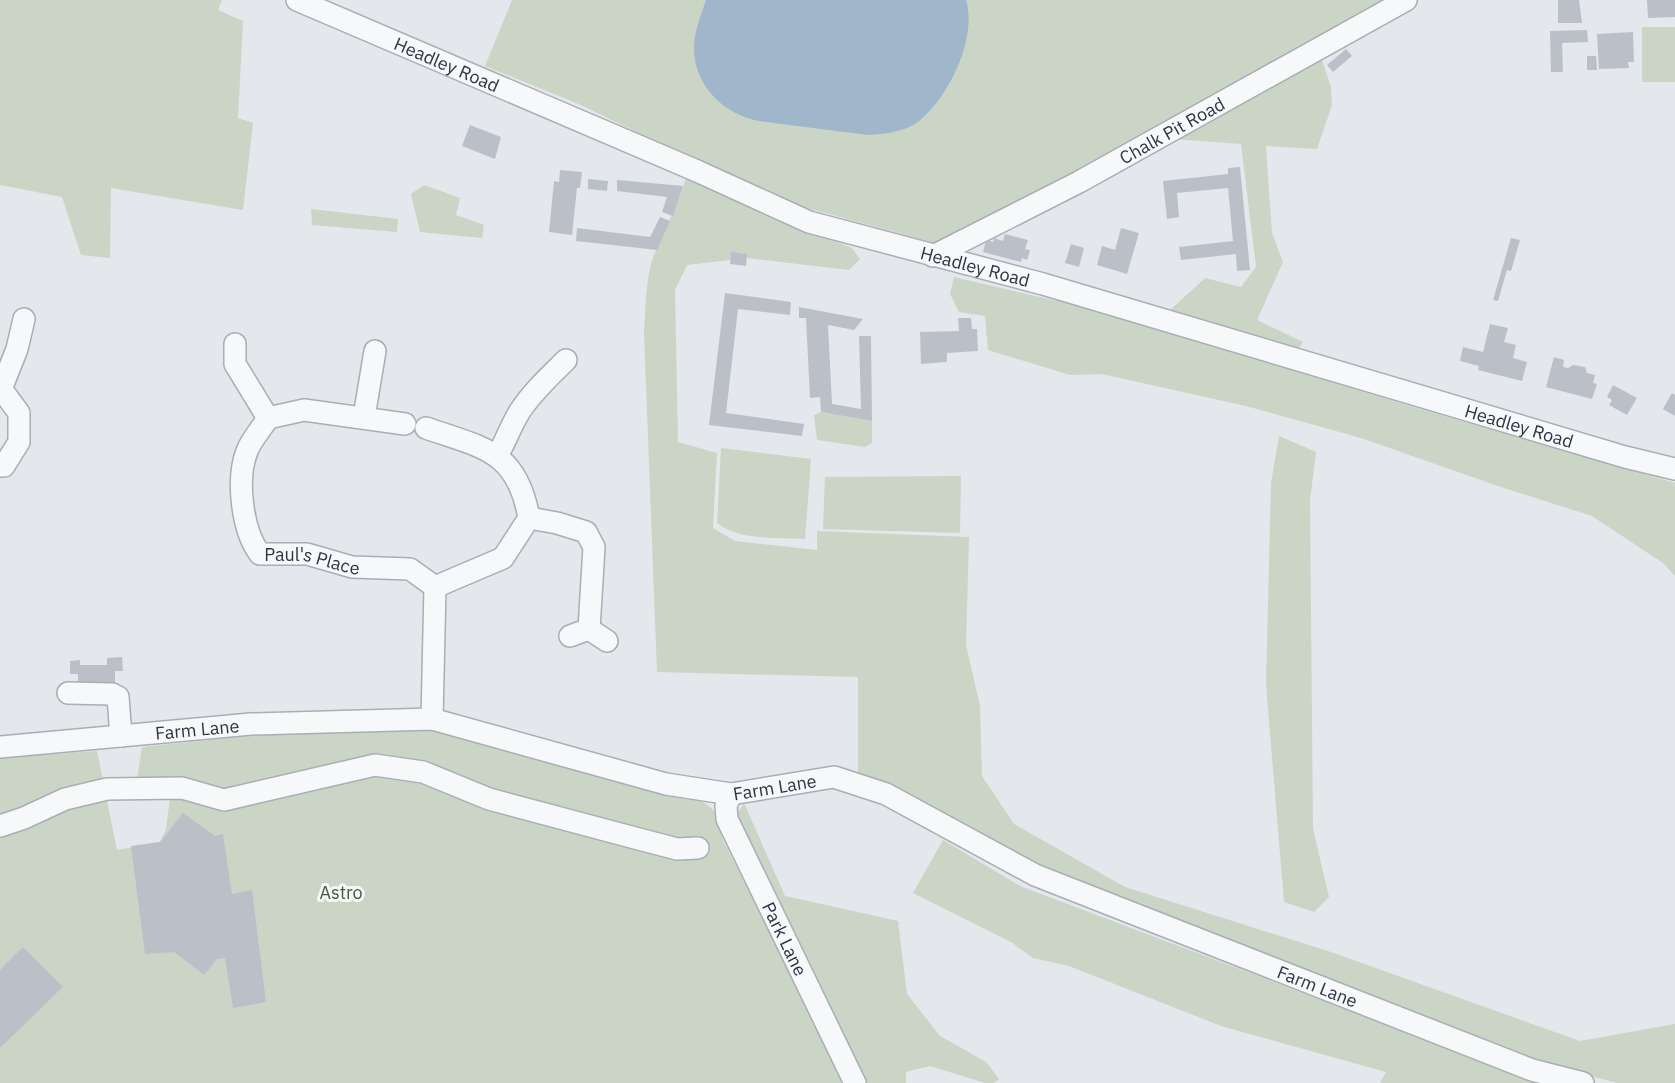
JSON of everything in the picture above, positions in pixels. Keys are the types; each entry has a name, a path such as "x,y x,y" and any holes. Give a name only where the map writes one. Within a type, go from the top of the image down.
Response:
{"street":[{"name":"Headley Road","path":"297,0 697,171 809,222 1043,284 1675,470"},
{"name":"Chalk Pit Road","path":"933,256 1079,182 1406,0"},
{"path":"0,466 4,466 19,442 19,413 1,391 18,349 24,319"},
{"path":"235,344 235,364 268,418 304,410 415,426 497,456 511,468 525,495 528,518 503,558 435,587 432,719"},
{"path":"364,417 375,351"},
{"path":"497,456 508,440 519,412 534,392 566,360"},
{"name":"Paul's Place","path":"268,418 247,451 243,478 246,521 251,542 260,554 307,554 352,567 410,569 435,587"},
{"path":"528,518 586,532 594,547 580,633 607,641"},
{"path":"68,693 112,694 118,697 121,736"},
{"name":"Farm Lane","path":"0,747 251,723 432,719 666,784 731,794 834,778 886,794 1035,876 1532,1070 1583,1083"},
{"path":"0,826 65,799 107,789 182,788 224,800 375,765 423,772 489,799 677,849 698,848"},
{"name":"Park Lane","path":"731,794 726,806 727,819 855,1083"}],"green space":[{"path":"0,0 222,0 218,10 243,21 238,118 253,123 243,210 111,188 110,258 81,255 62,197 0,185"},
{"path":"512,0 1387,0 1320,54 1331,87 1332,105 1317,149 1266,146 1272,233 1283,262 1257,320 1303,342 1296,353 1168,312 1205,278 1241,287 1256,267 1241,144 1146,137 939,244 803,207 687,157 581,105 485,66"},
{"path":"1642,27 1675,27 1675,82 1642,82"},
{"path":"686,178 852,248 860,259 849,270 747,258 747,254 731,253 730,260 687,265 675,290 678,442 717,453 713,528 735,541 817,550 817,531 969,537 966,645 980,706 982,776 1014,824 1125,887 1331,952 1580,1041 1675,1024 1675,1083 1617,1083 1530,1060 1039,868 875,778 858,777 858,677 657,672 644,333 648,276"},
{"path":"424,185 460,198 456,215 484,225 482,238 420,232 411,194"},
{"path":"311,209 398,219 397,232 312,225"},
{"path":"954,277 1104,312 1413,407 1675,483 1675,576 1663,563 1592,516 1361,438 1246,406 1102,374 1070,375 988,350 985,316 959,312 950,294"},
{"path":"821,412 872,421 872,443 865,447 817,440 814,415"},
{"path":"1279,436 1316,452 1310,500 1313,829 1329,897 1314,912 1284,902 1266,685 1271,483"},
{"path":"721,448 811,459 805,539 737,533 717,523"},
{"path":"961,476 960,533 823,529 825,477"},
{"name":"Astro","path":"406,726 447,730 679,793 705,803 715,812 723,840 842,1083 0,1083 0,758 97,751 117,850 160,842 166,829 172,782 137,779 142,747 278,733"},
{"path":"744,803 785,896 898,921 907,994 940,1036 986,1062 999,1079 994,1083 985,1083 930,1066 906,1072 906,1083 865,1083 734,819"},
{"path":"943,840 1020,886 1541,1083 1380,1083 1386,1072 1221,1026 1069,966 1033,958 1011,942 913,893"}],"water":[{"path":"706,0 966,0 968,32 957,68 938,101 927,114 904,129 868,135 759,121 732,111 720,102 702,80 694,52 696,32"}],"building":[{"path":"1558,0 1579,0 1582,23 1558,23"},
{"path":"1647,0 1675,0 1675,17 1648,18"},
{"path":"1587,30 1588,42 1562,43 1563,72 1551,72 1550,31"},
{"path":"1633,32 1634,62 1628,62 1629,68 1599,69 1597,34"},
{"path":"1346,49 1352,56 1333,72 1327,65"},
{"path":"1587,56 1596,56 1597,70 1587,70"},
{"path":"470,125 501,137 495,159 462,146"},
{"path":"1240,167 1250,270 1237,271 1236,254 1181,260 1179,247 1233,241 1228,188 1177,193 1179,217 1167,219 1163,181 1228,174 1228,168"},
{"path":"560,170 582,172 580,188 577,188 572,235 549,232 554,181 559,182"},
{"path":"588,179 608,181 607,191 588,189"},
{"path":"617,180 683,186 673,216 662,212 667,197 617,191"},
{"path":"660,217 670,221 657,250 576,241 577,228 650,237"},
{"path":"1121,228 1139,233 1127,274 1097,265 1102,246 1115,250"},
{"path":"1005,234 1028,240 1025,249 1030,250 1027,260 1022,258 1021,262 983,252 986,240 993,242 994,238 1003,241"},
{"path":"1511,238 1520,240 1498,301 1493,300"},
{"path":"1071,244 1084,248 1079,267 1065,263"},
{"path":"731,252 747,254 746,266 730,264"},
{"path":"725,293 791,302 790,315 738,309 726,413 804,424 802,436 709,425"},
{"path":"799,307 863,319 854,330 828,325 832,404 861,409 859,336 871,336 872,421 821,412 820,397 810,398 806,318 799,318"},
{"path":"958,318 971,318 972,329 977,329 978,351 947,353 947,362 921,364 920,332 959,331"},
{"path":"1490,324 1508,328 1504,342 1516,345 1513,358 1527,362 1522,381 1478,370 1479,366 1460,361 1463,347 1483,352"},
{"path":"1554,357 1564,360 1563,367 1585,367 1587,373 1595,375 1593,383 1597,384 1592,399 1546,387"},
{"path":"1613,385 1637,398 1627,415 1609,405 1612,400 1607,397"},
{"path":"1672,393 1675,395 1675,416 1663,409"},
{"path":"122,657 123,671 115,671 115,687 78,687 78,674 70,674 70,661 80,660 80,665 107,665 107,658"},
{"path":"183,813 215,836 223,834 232,894 252,890 266,1002 233,1008 225,958 217,959 204,975 174,952 145,954 131,846 160,842"},
{"path":"23,947 63,987 0,1048 0,970"}]}
